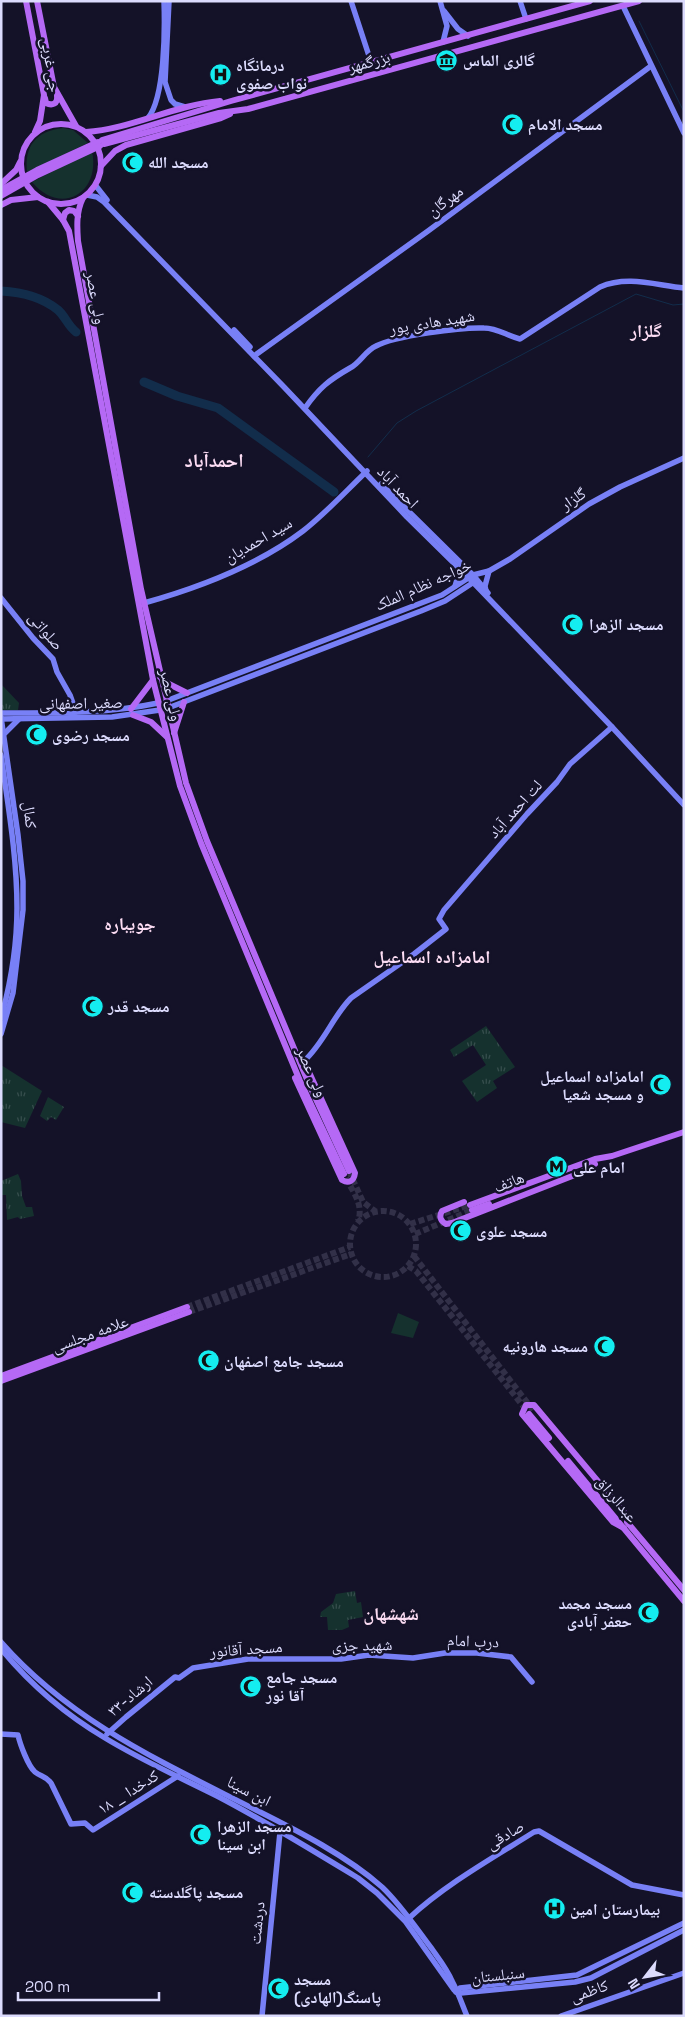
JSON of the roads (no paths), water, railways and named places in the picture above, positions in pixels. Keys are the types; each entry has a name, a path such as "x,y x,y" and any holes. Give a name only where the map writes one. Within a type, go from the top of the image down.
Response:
{"main road":[{"name":"جی غربی","path":"26,1 44,95 40,121 35,133"},
{"name":"جی غربی","path":"37,1 54,87 76,126"},
{"path":"351,1 371,62"},
{"path":"440,1 447,26 443,42"},
{"path":"520,1 526,19"},
{"name":"بزرگمهر","path":"12,184 102,141 231,100 590,1"},
{"name":"بزرگمهر","path":"102,141 219,113 233,112 639,1"},
{"path":"167,5 165,55 167,93 175,104 187,107"},
{"path":"623,6 651,66 670,100 684,133"},
{"path":"443,9 458,29 468,36"},
{"path":"148,118 154,108 158,94 165,55"},
{"name":"مهرگان","path":"255,355 414,241 651,66"},
{"path":"158,94 162,97 167,93"},
{"path":"44,95 46,103 50,105 55,104 57,95"},
{"path":"102,141 148,118 208,102 231,100"},
{"path":"101,163 115,151 126,145 221,118 233,112"},
{"path":"11,200 12,184 27,143 35,133 54,124 76,126 115,151"},
{"path":"21,156 22,172 27,186 32,192 48,202 66,204 85,197 96,186 101,163 98,147 88,134"},
{"path":"1,190 12,184"},
{"path":"1,196 12,184"},
{"name":"احمد آباد","path":"96,186 124,220 255,355"},
{"path":"1,205 11,200 38,197"},
{"name":"احمد آباد","path":"85,197 97,197 104,202 306,407 460,570 473,579"},
{"name":"ولی عصر","path":"85,197 78,216 78,241 144,603 168,708 170,735"},
{"name":"ولی عصر","path":"48,202 63,220 68,231 153,680 160,710 170,735 188,809 280,1023 310,1084 348,1175"},
{"path":"63,220 65,213 69,210 74,211 78,216"},
{"name":"شهید هادی پور","path":"306,407 327,382 350,368 376,346 391,340 484,328 498,329 520,339 610,282 621,280 684,288"},
{"name":"گلزار","path":"482,573 510,559 589,504 620,487 684,458"},
{"name":"احمد آباد","path":"367,472 473,579 684,805"},
{"name":"سید احمدیان","path":"144,603 206,584 276,547 313,522 367,472"},
{"path":"455,586 460,570"},
{"path":"462,581 467,582 467,588 484,592 489,570"},
{"name":"خواجه نظام الملک","path":"168,708 445,601 467,588 473,579 482,573"},
{"name":"خواجه نظام الملک","path":"166,701 442,595 462,581 473,579"},
{"name":"احمد آباد","path":"484,592 684,800"},
{"name":"صلواتی","path":"1,598 33,638 53,658 57,672 70,695 76,712"},
{"path":"398,612 400,619"},
{"path":"301,649 304,656"},
{"path":"160,677 167,683 187,693"},
{"path":"153,680 132,712 170,735 184,702"},
{"path":"158,703 166,701"},
{"name":"صغیر اصفهانی","path":"2,717 76,712 132,712 158,703"},
{"path":"160,710 168,708"},
{"name":"صغیر اصفهانی","path":"2,717 20,718 160,710"},
{"name":"کمال","path":"1,1034 13,993 23,913 23,881 2,717"},
{"path":"4,733 15,720 20,718"},
{"name":"لت احمد آباد","path":"304,1061 326,1035 351,998 446,929 439,921 442,912 557,782 570,764 612,727"},
{"name":"کمال","path":"1,755 16,872 17,910 13,963 1,1018"},
{"path":"280,1023 293,1032 348,1175"},
{"path":"280,1023 280,1039 299,1090 348,1175"},
{"name":"هاتف","path":"469,1206 684,1132"},
{"name":"هاتف","path":"469,1206 595,1159 612,1156"},
{"path":"469,1206 445,1210 440,1216 442,1221 446,1224 452,1223 580,1173 595,1164"},
{"name":"علامه مجلسی","path":"1,1376 188,1310 1,1381"},
{"name":"عبدالرزاق","path":"684,1590 627,1527 530,1411 627,1516 627,1527 684,1601"},
{"name":"ابن سینا","path":"1,1642 49,1693 104,1738 286,1826 346,1860 366,1874 382,1888 407,1919 448,1983 456,1992 467,2016"},
{"name":"ابن سینا","path":"1,1649 28,1678 92,1722 358,1878 407,1919"},
{"name":"درب امام","path":"432,1655 477,1653 492,1656 502,1655 518,1663 532,1682"},
{"name":"شهید جزی","path":"293,1660 344,1659 369,1655 413,1658 432,1655"},
{"name":"مسجد آقانور","path":"175,1677 179,1678 193,1668 216,1664 248,1660 293,1660"},
{"name":"۳۳-ارشاد","path":"104,1738 175,1677"},
{"name":"۱۸ _ کدخدا","path":"1,1734 18,1735 29,1765 33,1771 48,1778 71,1824 85,1823 93,1830 179,1774"},
{"path":"280,1832 286,1826"},
{"name":"صادقی","path":"407,1919 426,1903 478,1867 539,1831 632,1884 684,1894"},
{"name":"دردشت","path":"262,2016 280,1832"},
{"name":"سنبلستان","path":"456,1992 460,1988 577,1975 684,1922"},
{"name":"سنبلستان","path":"456,1992 575,1982 591,1978 684,1930"},
{"name":"کاظمی","path":"561,2016 684,1973"},
{"path":"523,1980 525,1987"}],"waterway":[{"path":"639,21 684,112"},
{"path":"1,291 24,294 52,305 63,315 76,332"},
{"path":"368,457 397,423 416,411 636,294 673,305 684,304"},
{"path":"144,382 177,396 218,408 334,492"}],"tunnel":[{"path":"349,1171 363,1202 375,1211"},
{"path":"346,1178 359,1204 358,1221"},
{"path":"410,1224 470,1205"},
{"path":"415,1234 472,1210"},
{"path":"377,1211 389,1211 401,1216 411,1226 416,1238 416,1244 414,1257 401,1272 389,1277 377,1277 365,1272 355,1262 350,1250 350,1238 355,1226 365,1216 377,1211"},
{"path":"187,1307 350,1247"},
{"path":"189,1312 351,1254"},
{"path":"414,1256 533,1410"},
{"path":"408,1266 416,1271 527,1411"}],"place":[{"name":"گالری الماس","path":"447,60"},
{"name":"درمانگاه نواب صفوی","path":"220,74"},
{"name":"مسجد الامام","path":"512,124"},
{"name":"مسجد الله","path":"132,162"},
{"name":"مسجد الزهرا","path":"573,624"},
{"name":"مسجد رضوی","path":"36,735"},
{"name":"مسجد قدر","path":"92,1006"},
{"name":"امامزاده اسماعیل و مسجد شعیا","path":"660,1085"},
{"name":"امام علی","path":"557,1167"},
{"name":"مسجد علوی","path":"460,1231"},
{"name":"مسجد هارونیه","path":"604,1346"},
{"name":"مسجد جامع اصفهان","path":"208,1361"},
{"name":"مسجد مجمد حعفر آبادی","path":"648,1612"},
{"name":"مسجد جامع آقا نور","path":"250,1686"},
{"name":"مسجد الزهرا ابن سینا","path":"201,1835"},
{"name":"مسجد پاگلدسته","path":"133,1892"},
{"name":"بیمارستان امین","path":"554,1909"},
{"name":"مسجد پاسنگ(الهادی)","path":"278,1988"}],"district":[{"name":"گلزار","path":"646,330"},
{"name":"احمدآباد","path":"214,460"},
{"name":"جویباره","path":"130,923"},
{"name":"امامزاده اسماعیل","path":"432,956"},
{"name":"شهشهان","path":"391,1613"}]}
